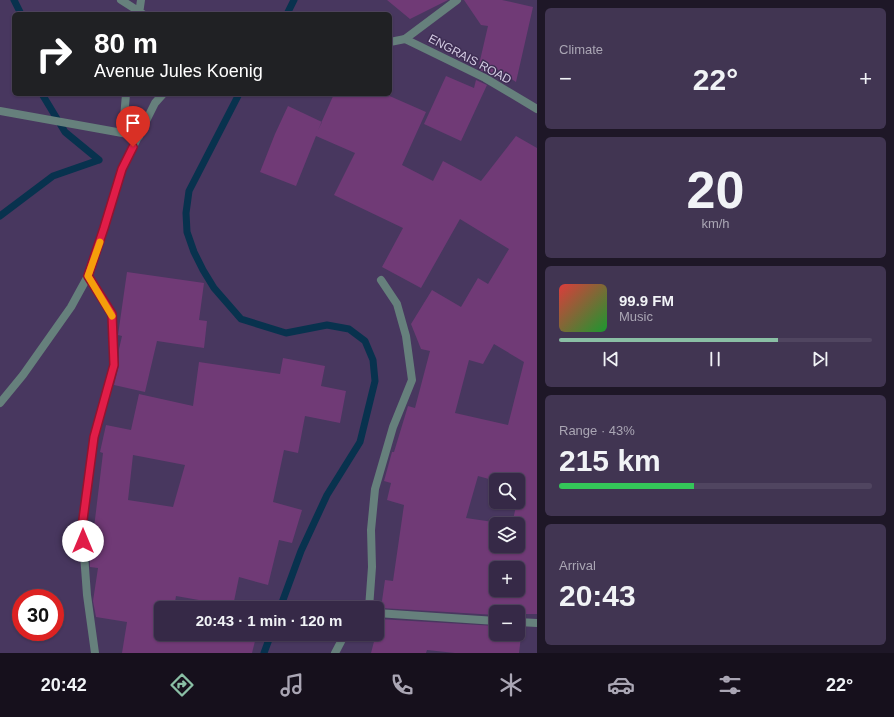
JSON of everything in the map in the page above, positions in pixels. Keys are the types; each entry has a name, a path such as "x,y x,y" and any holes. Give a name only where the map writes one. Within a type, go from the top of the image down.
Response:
{"street":[{"path":"121,0 139,12"},
{"path":"141,0 141,12"},
{"path":"392,42 406,39 456,0"},
{"name":"ENGRAIS ROAD","path":"406,39 486,78 537,109"},
{"path":"126,96 124,118 139,136"},
{"path":"0,403 23,375 71,307 88,276 122,169 155,103 161,96"},
{"path":"0,111 139,136"},
{"path":"88,276 112,314 114,365 94,437 82,527 87,595 95,653"},
{"path":"370,601 372,567 371,530 375,489 393,427 412,380 406,336 397,304 381,280"},
{"path":"384,613 489,621"},
{"path":"525,622 537,623"},
{"path":"335,653 341,641"}],"building":[{"path":"387,0 448,0 410,19"},
{"path":"464,0 502,0 533,7 516,82 495,68 491,75 478,69 488,26 481,25"},
{"path":"446,76 474,88 476,80 487,85 461,141 424,124"},
{"path":"333,96 390,96 426,112 402,165 433,181 443,161 481,181 516,136 537,148 537,614 525,614 525,605 489,605 489,615 384,608 384,601 382,601 385,580 393,581 404,505 387,500 391,483 384,481 392,452 394,452 408,406 415,408 430,351 421,349 411,324 432,290 461,307 478,278 488,284 509,249 460,219 421,288 382,267 403,228 334,195 355,153 316,136 296,186 260,172 288,106 322,122","holes":["494,344 524,362 508,425 455,413 469,360 483,364","489,473 525,473 525,509 515,509 514,517 525,517 525,553 489,553 489,521 466,518 478,476 489,479"]},
{"path":"127,272 204,283 199,320 207,321 204,348 157,341 145,392 114,385 119,365 119,349 122,336 118,335"},
{"path":"283,358 325,366 321,386 346,391 340,423 305,416 298,453 284,450 273,502 302,510 292,543 279,540 268,585 239,577 234,601 204,601 176,596 175,601 154,601 154,641 255,641 252,653 122,653 127,622 96,617 93,601 98,568 90,567 103,453 100,452 106,425 131,430 139,394 193,406 199,362 280,374","holes":["133,455 185,465 173,507 128,500"]},
{"path":"384,619 489,626 489,641 520,641 519,653 455,653 427,650 426,653 371,653 374,641 384,641"}],"waterway":[{"path":"14,0 20,12"},
{"path":"288,12 294,0"},
{"path":"43,96 65,132 99,160"},
{"path":"238,96 189,191 186,213 187,232 194,252 214,288 241,319 286,333 327,325 349,329 365,341 373,360 375,381 360,442 327,495 301,551 283,601"},
{"path":"0,216 53,176 99,160"},
{"path":"264,653 268,641"}],"slow traffic":[{"path":"100,242 88,276 112,316"}],"route":[{"path":"83,541 82,527 94,437 114,365 112,314 88,276 122,169 133,147"}]}
